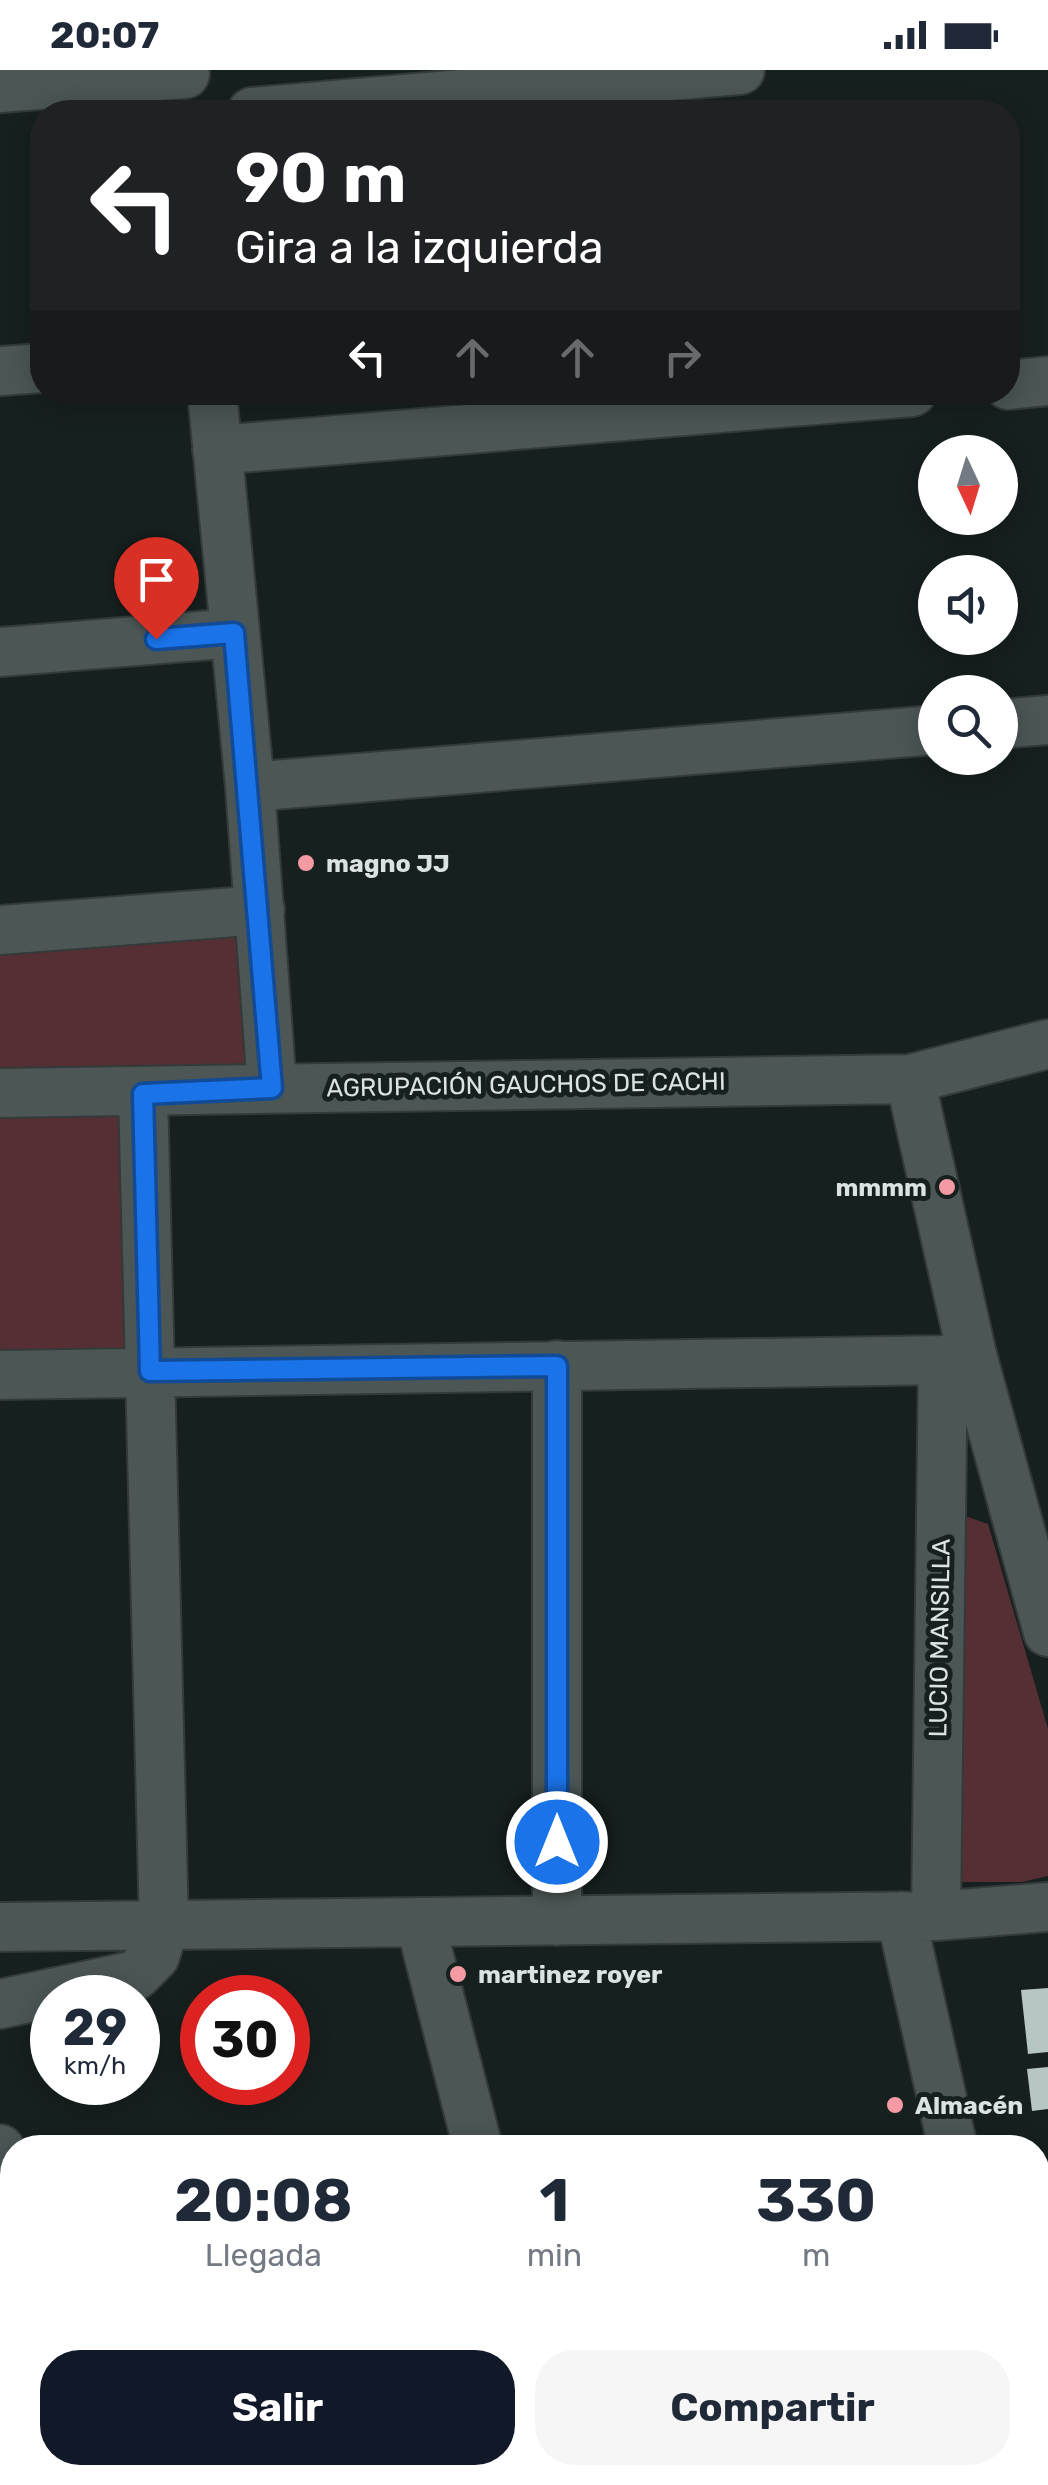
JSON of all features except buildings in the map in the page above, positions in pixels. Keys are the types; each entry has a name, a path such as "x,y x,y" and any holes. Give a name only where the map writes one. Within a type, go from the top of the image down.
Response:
{"street":[{"path":"391,100 740,70"},
{"path":"0,88 185,85"},
{"path":"0,371 30,369"},
{"path":"1020,383 1048,381"},
{"path":"213,405 250,787 272,1088"},
{"path":"217,450 756,405"},
{"path":"0,652 234,633"},
{"path":"1018,722 1048,720"},
{"path":"250,787 918,731"},
{"path":"0,930 260,910"},
{"name":"AGRUPACIÓN GAUCHOS DE CACHI","path":"0,1093 143,1094 272,1088 910,1080 1048,1044"},
{"path":"910,1080 957,1358 1048,1632"},
{"path":"0,2004 136,1975 155,1956 164,1926 143,1094"},
{"path":"0,1374 957,1358"},
{"name":"LUCIO MANSILLA","path":"951,2135 918,1916 957,1358"},
{"path":"556,1922 557,1366"},
{"path":"0,1927 421,1925 918,1916 1048,1908"},
{"path":"421,1925 475,2135"}],"shaded area":[{"path":"260,910 272,1088 0,1089 0,930"},
{"path":"0,1093 143,1094 150,1371 0,1375"},
{"path":"968,1517 988,1524 1048,1729 1048,1876 1022,1882 950,1882 951,1530"}],"place":[{"name":"magno JJ","path":"306,863"},
{"name":"mmmm","path":"947,1187"},
{"name":"martinez royer","path":"458,1974"},
{"name":"Almacén","path":"895,2105"}],"route":[{"path":"156,639 234,633 258,879 272,1088 143,1094 150,1371 557,1366 557,1842"}]}
